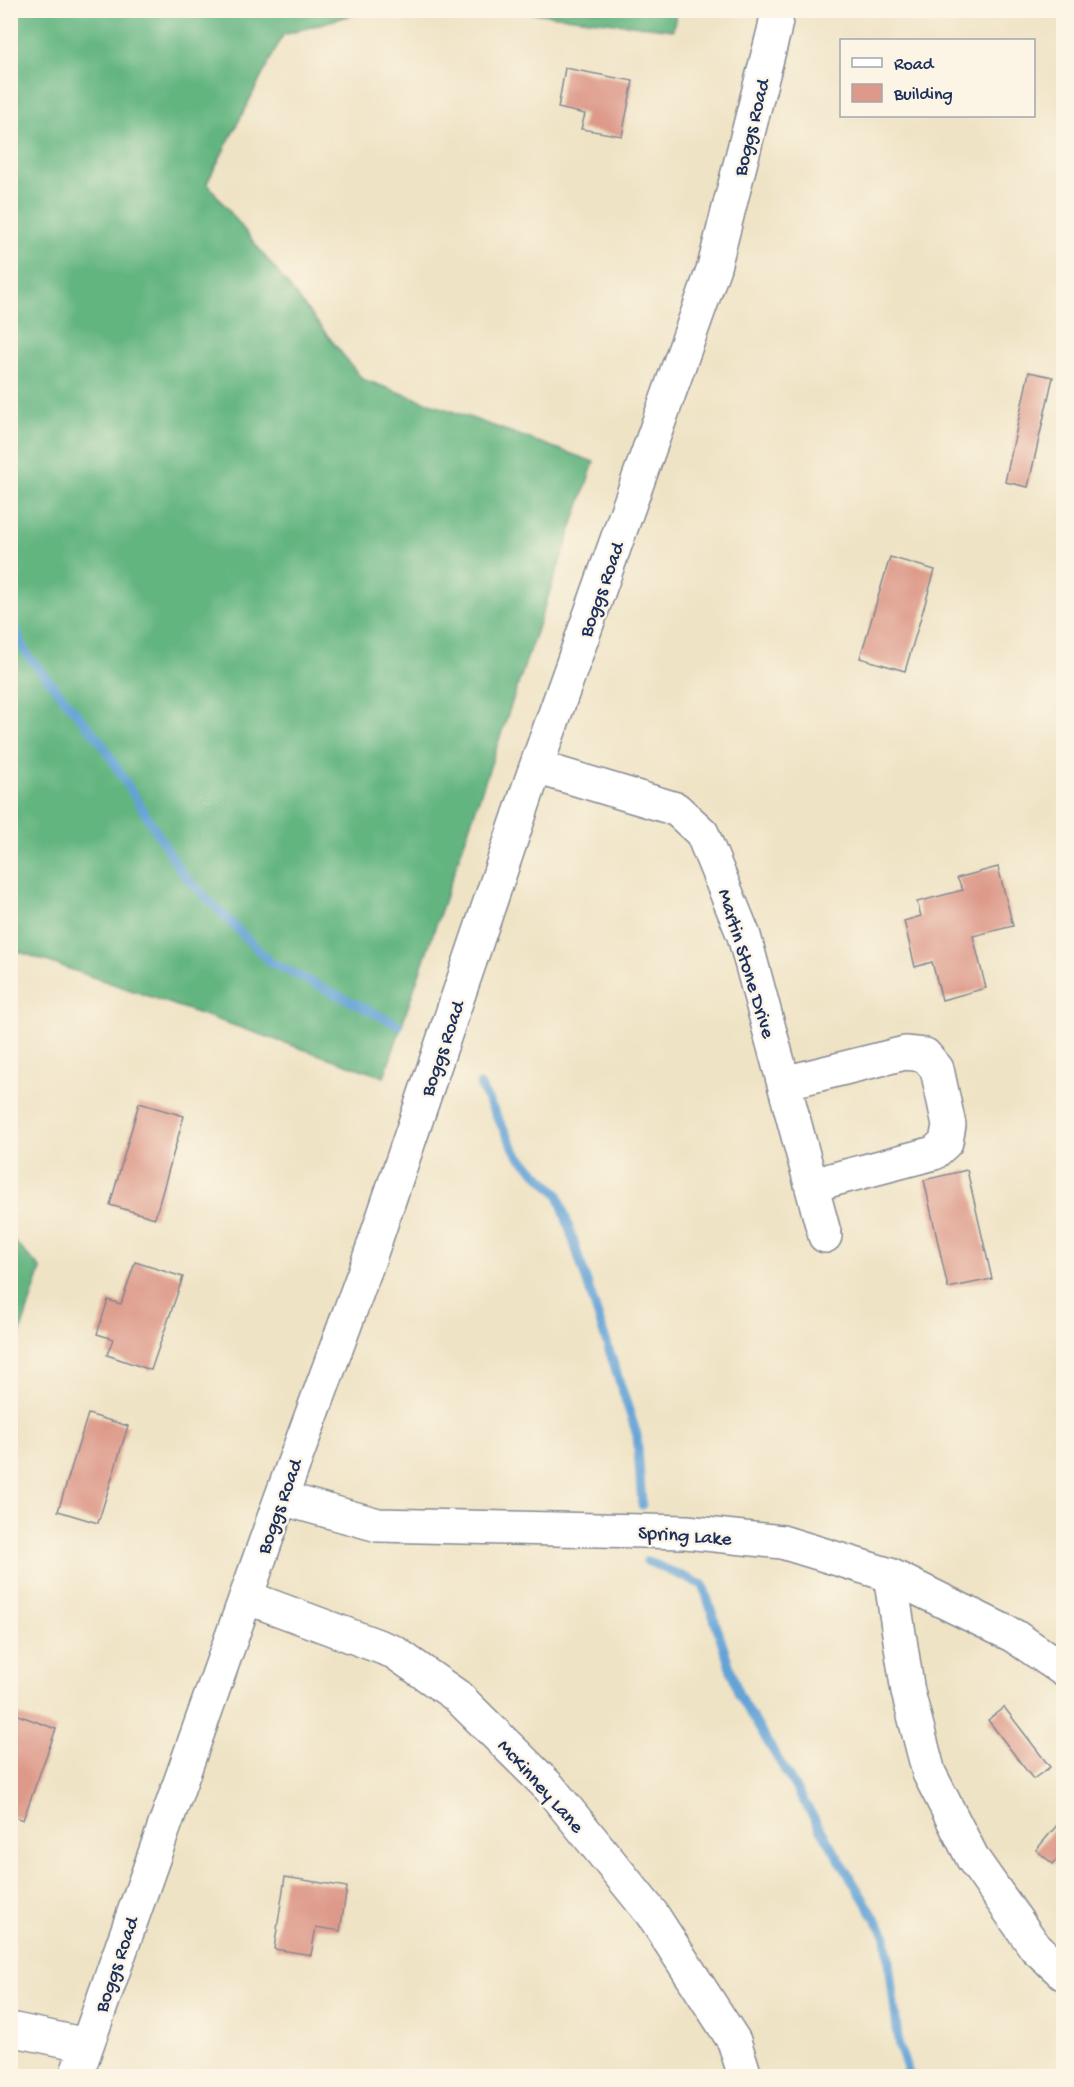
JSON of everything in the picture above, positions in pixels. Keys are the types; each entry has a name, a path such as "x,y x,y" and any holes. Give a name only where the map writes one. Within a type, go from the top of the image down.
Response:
{"street":[{"name":"Boggs Road","path":"76,2076 281,1498 367,1265 536,767 714,267 778,10"},
{"name":"Martin Stone Drive","path":"536,767 676,809 702,833 744,936 825,1236"},
{"path":"784,1083 905,1053 925,1055 937,1069 949,1125 946,1142 934,1153 812,1185"},
{"name":"Spring Lake","path":"281,1498 378,1525 686,1532 782,1542 890,1575 1014,1636 1064,1671"},
{"path":"890,1575 908,1692 929,1773 973,1859 1035,1947 1064,1974"},
{"name":"McKinney Lane","path":"246,1597 394,1652 457,1696 549,1787 652,1914 734,2041 745,2076"},
{"path":"10,2029 87,2045"}],"green space":[{"path":"11,10 365,11 283,35 207,183 362,379 594,462 384,1077 11,949"},
{"path":"515,11 677,11 673,30"},
{"path":"11,1238 41,1269 11,1361"}],"building":[{"path":"565,68 633,81 622,136 581,129 585,114 558,108"},
{"path":"1029,372 1053,377 1028,487 1005,482"},
{"path":"890,557 935,570 905,671 860,658"},
{"path":"998,867 1013,926 973,936 986,988 942,1000 932,962 915,967 904,921 921,916 917,902 963,890 957,878"},
{"path":"139,1103 184,1116 155,1218 110,1205"},
{"path":"967,1170 992,1279 948,1288 924,1180"},
{"path":"135,1262 183,1277 151,1370 107,1355 113,1339 97,1334 108,1300 121,1304"},
{"path":"88,1414 128,1426 98,1523 58,1511"},
{"path":"1004,1707 1050,1767 1033,1779 988,1720"},
{"path":"10,1712 56,1729 23,1820 10,1815"},
{"path":"1064,1817 1064,1851 1053,1864 1036,1850"},
{"path":"285,1877 347,1887 340,1931 316,1927 311,1955 274,1949"}],"waterway":[{"path":"10,604 15,628 27,655 101,742 182,873 270,962 399,1025"},
{"path":"480,1085 517,1154 558,1194 637,1435 642,1505"},
{"path":"647,1561 703,1585 739,1695 886,1936 899,2047 910,2076"}]}
